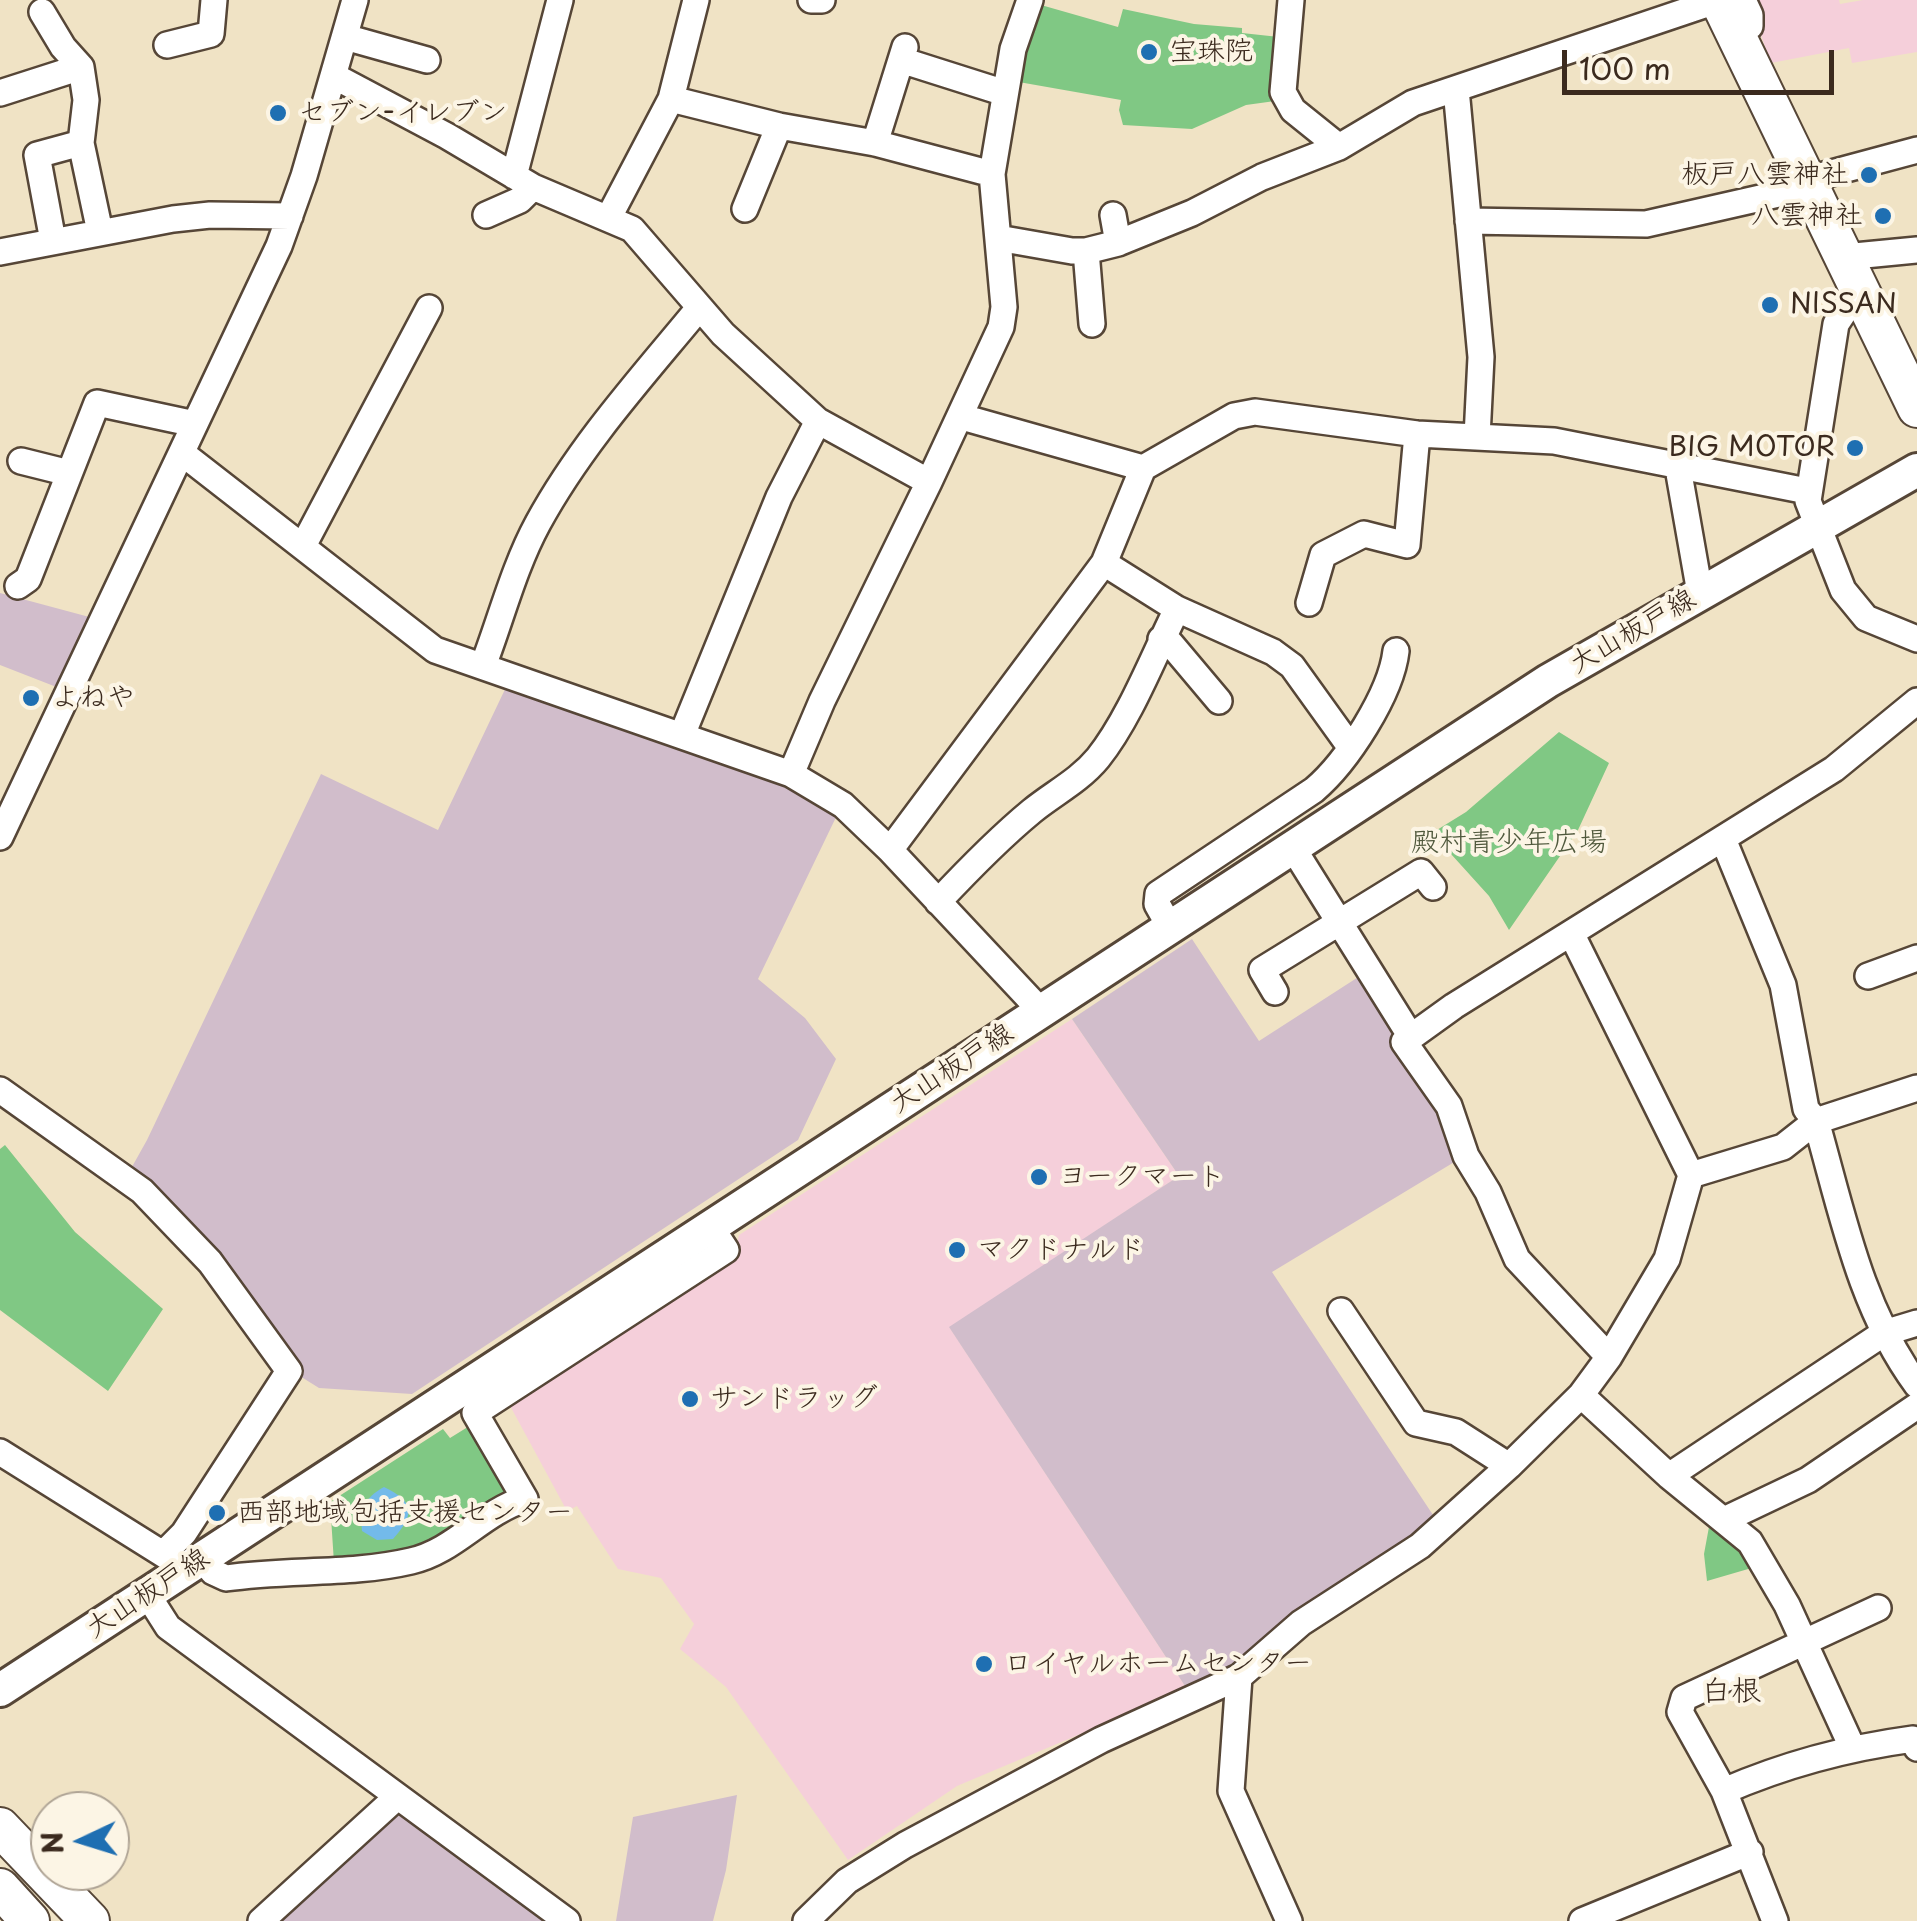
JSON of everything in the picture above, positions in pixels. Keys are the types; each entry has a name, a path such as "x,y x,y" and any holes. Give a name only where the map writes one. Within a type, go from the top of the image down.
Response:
{"highway":[{"path":"1719,0 1740,17 1809,182 1917,408"},
{"path":"0,1827 90,1921"},
{"path":"0,1888 30,1921"}],"main road":[{"name":"大山板戸線","path":"0,1690 146,1594 184,1560 335,1471 1548,680 1917,470"}],"street":[{"path":"167,45 212,34 214,0"},
{"path":"0,836 290,216 355,0"},
{"path":"486,215 520,200 560,0"},
{"path":"609,217 670,100 696,0"},
{"path":"811,0 822,0"},
{"path":"791,774 1001,327 1004,308 992,174 1013,48 1030,0"},
{"path":"1290,0 1283,92 1293,110 1338,147"},
{"path":"998,238 1086,252 1118,244 1192,213 1262,177 1338,147 1413,103 1719,0"},
{"path":"42,12 63,46 82,67 86,100 81,144 100,232"},
{"path":"345,37 427,60"},
{"path":"875,143 903,53 1005,92"},
{"path":"0,93 82,67"},
{"path":"334,76 524,182 632,229 722,334 818,421 929,482"},
{"path":"1456,89 1481,358 1477,437"},
{"path":"670,100 779,126 875,143 992,174"},
{"path":"745,208 779,126"},
{"path":"53,241 37,155 81,144"},
{"path":"1468,221 1646,224 1772,196 1917,150"},
{"path":"0,252 210,215 290,216"},
{"path":"1112,215 1118,244"},
{"path":"1844,257 1917,250"},
{"path":"1086,252 1092,324"},
{"path":"1865,298 1846,309 1836,324 1808,501 1843,590 1866,618 1917,639"},
{"path":"304,546 430,308"},
{"path":"483,666 536,526 561,484 619,405 699,308"},
{"path":"18,586 28,579 97,404 195,424"},
{"path":"890,850 1104,563 1143,468 1234,416 1255,412 1417,434 1554,441 1808,492"},
{"path":"962,417 1143,468"},
{"path":"682,735 779,497 818,421"},
{"path":"1316,590 1323,555 1364,534 1406,552 1417,434"},
{"path":"182,453 435,650 791,774 843,806 890,850 1041,1011"},
{"path":"21,461 70,473"},
{"path":"1678,468 1700,592"},
{"path":"1104,563 1176,608 1273,652 1292,666 1351,748"},
{"path":"938,902 1010,830 1046,800 1068,788 1098,758 1176,608"},
{"path":"1161,640 1170,644 1218,701"},
{"path":"1170,928 1158,904 1158,894 1332,775 1394,670 1396,652"},
{"path":"1609,1357 1517,1260 1488,1192 1466,1156 1448,1106 1404,1042 1454,1006 1834,769 1917,702"},
{"path":"1723,839 1783,985 1806,1109 1816,1122 1864,1288 1894,1354 1917,1385"},
{"path":"1293,848 1410,1037"},
{"path":"1263,973 1338,922 1423,874"},
{"path":"806,1921 847,1880 905,1845 1100,1740 1240,1677 1301,1623 1420,1546 1509,1466 1580,1394 1609,1357 1667,1259 1691,1175 1572,935"},
{"path":"1868,976 1917,958"},
{"path":"1691,1175 1783,1147 1816,1122 1917,1088"},
{"path":"0,1090 127,1180 176,1224 210,1262 290,1371 184,1532 184,1560"},
{"path":"0,1452 184,1560 226,1578 413,1561 452,1545 483,1518 524,1499 475,1413 726,1250 711,1227"},
{"path":"1341,1311 1416,1423 1456,1432 1509,1466"},
{"path":"1669,1476 1884,1332 1917,1323"},
{"path":"1580,1394 1669,1476 1750,1542 1787,1605 1852,1747"},
{"path":"1726,1520 1808,1480 1917,1406"},
{"path":"146,1594 168,1627 567,1921"},
{"path":"1775,1921 1724,1791 1680,1712 1684,1698 1878,1608"},
{"path":"1240,1677 1231,1792 1288,1921"},
{"path":"1724,1791 1778,1768 1852,1747 1913,1739 1917,1748"},
{"path":"261,1921 397,1797"},
{"path":"1582,1921 1750,1852"}],"shaded area":[{"path":"1748,0 1839,0 1840,4 1917,0 1917,52 1852,63 1849,48 1771,63"},
{"path":"0,593 93,618 59,688 0,665"},
{"path":"508,683 787,779 839,811 758,979 805,1018 836,1059 798,1140 412,1394 319,1388 295,1373 128,1174 321,774 438,830"},
{"path":"1192,939 1259,1041 1363,974 1442,1107 1461,1158 1272,1272 1435,1518 1238,1669 1187,1689 949,1327 1179,1176 1072,1019"},
{"path":"1072,1019 1179,1176 950,1328 1187,1689 957,1786 848,1860 726,1687 680,1649 694,1624 661,1578 618,1569 577,1506 567,1511 508,1402 735,1253 739,1235"},
{"path":"737,1795 726,1870 713,1921 616,1921 633,1817"},
{"path":"392,1808 510,1895 546,1921 270,1921"}],"green space":[{"name":"宝珠院","path":"1034,3 1118,27 1123,9 1279,37 1275,101 1246,105 1192,129 1123,125 1121,100 1013,81"},
{"name":"殿村青少年広場","path":"1559,732 1609,763 1578,830 1509,930 1489,896 1432,833 1466,812"},
{"path":"5,1145 75,1232 163,1309 108,1391 0,1310 0,1149"},
{"path":"471,1425 512,1492 424,1549 334,1563 330,1502 443,1429 450,1438"},
{"path":"1711,1516 1755,1567 1707,1581 1704,1554"}],"water":[{"path":"384,1487 402,1498 408,1516 393,1539 377,1540 362,1531 362,1516 368,1500"}],"place":[{"name":"宝珠院","path":"1149,52"},
{"name":"セブン-イレブン","path":"278,113"},
{"name":"板戸八雲神社","path":"1869,175"},
{"name":"八雲神社","path":"1883,216"},
{"name":"NISSAN","path":"1770,305"},
{"name":"BIG MOTOR","path":"1855,448"},
{"name":"よねや","path":"31,698"},
{"name":"ヨークマート","path":"1039,1177"},
{"name":"マクドナルド","path":"957,1250"},
{"name":"サンドラッグ","path":"690,1399"},
{"name":"西部地域包括支援センター","path":"217,1513"},
{"name":"ロイヤルホームセンター","path":"984,1664"}],"district":[{"name":"白根","path":"1731,1693"}]}
